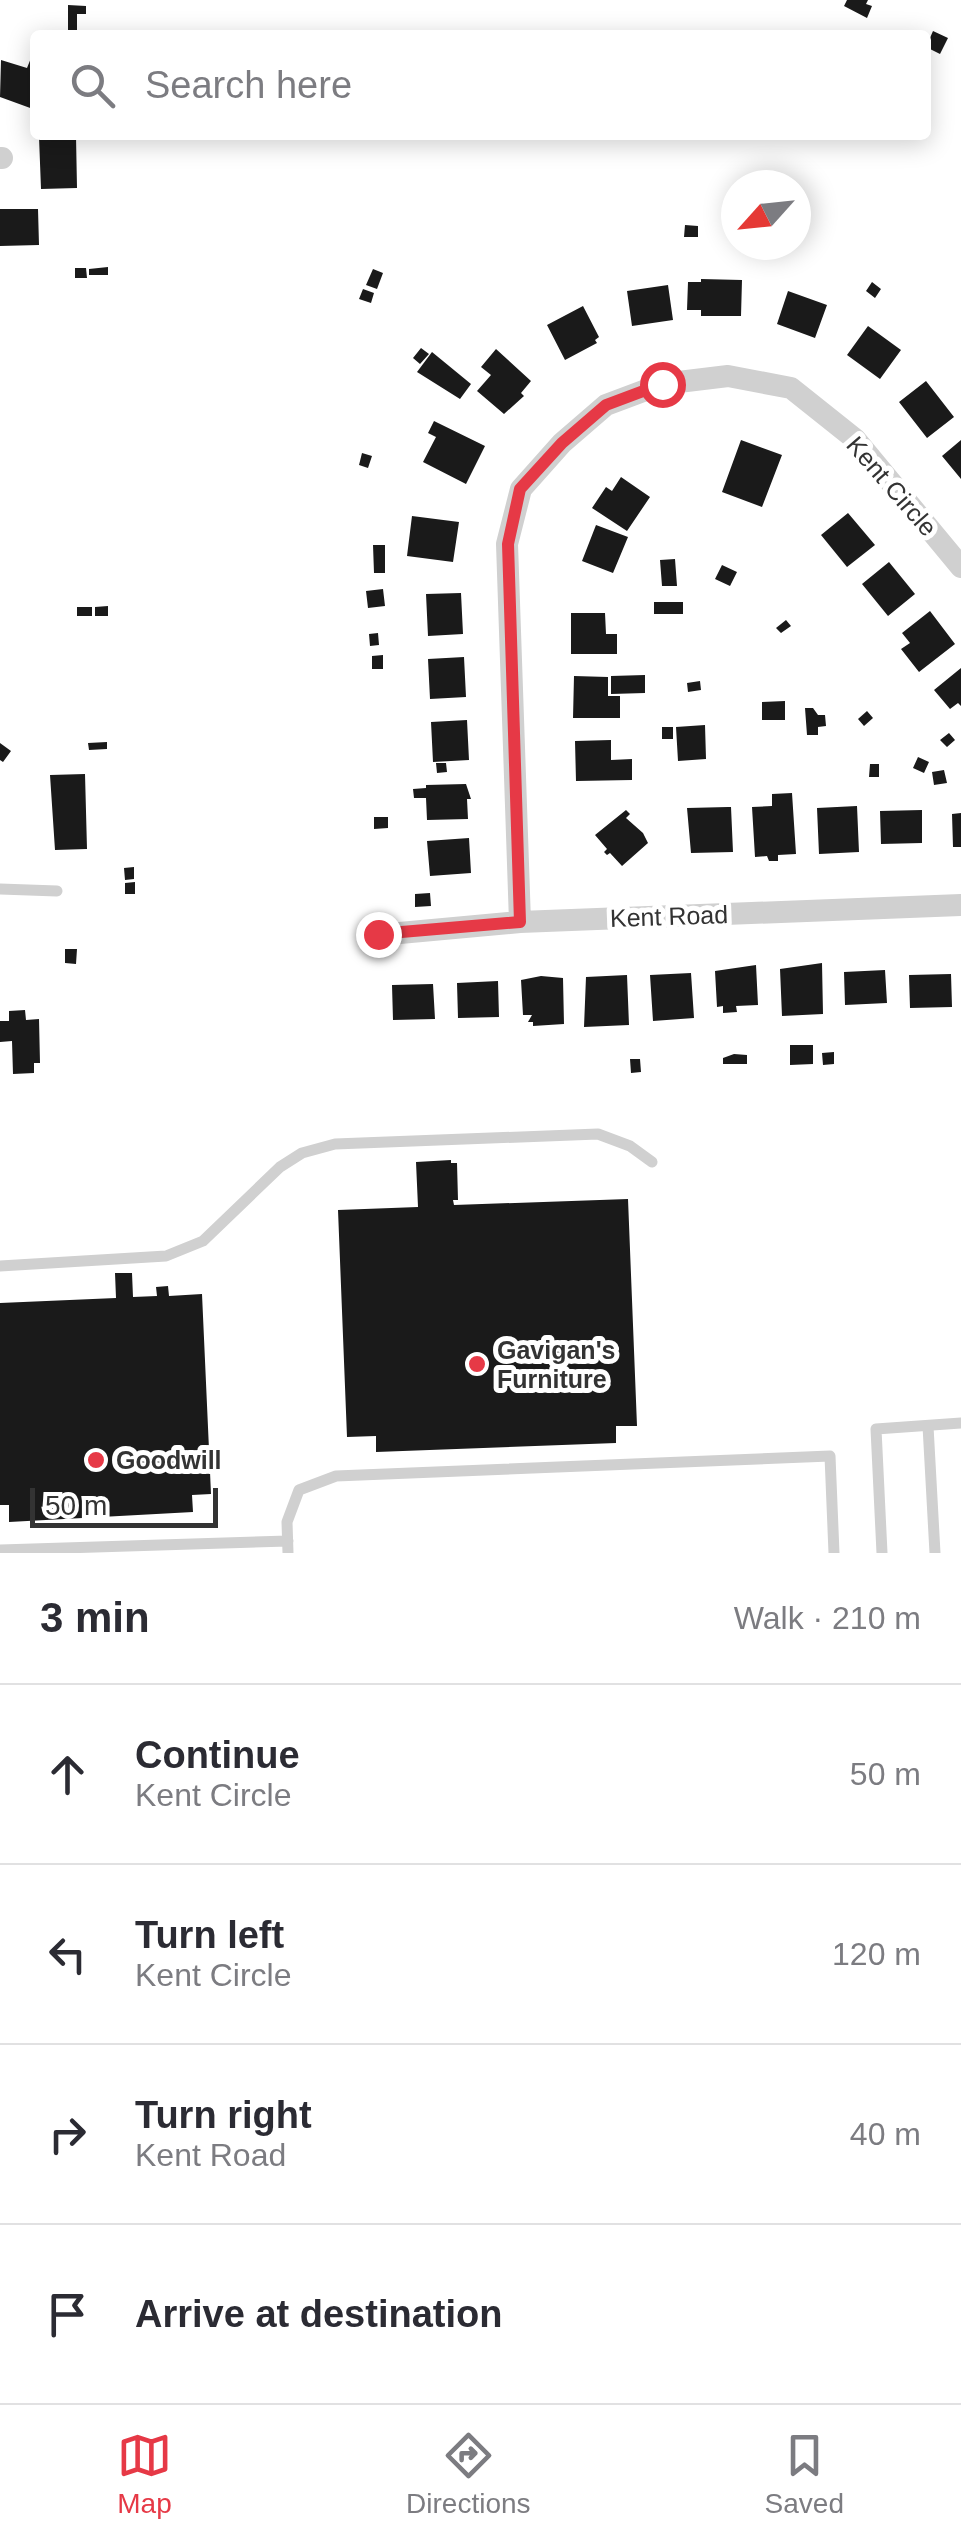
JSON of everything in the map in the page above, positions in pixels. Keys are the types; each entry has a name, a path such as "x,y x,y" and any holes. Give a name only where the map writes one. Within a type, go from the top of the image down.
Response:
{"street":[{"name":"Kent Circle","path":"520,922 508,544 520,489 562,443 606,405 662,384 728,376 791,388 855,439 961,567"},
{"name":"Kent Road","path":"378,934 520,922 961,905"}],"lane":[{"path":"0,888 57,891"},
{"path":"0,1266 166,1256 203,1241 280,1166 335,1144 598,1134 630,1146 652,1162"},
{"path":"882,1553 876,1429 961,1424"},
{"path":"928,1426 936,1553"},
{"path":"0,1550 288,1547 287,1522 298,1490 336,1476 830,1456 834,1553"}],"building":[{"path":"847,0 868,0 866,4 872,6 867,18 844,6"},
{"path":"68,5 86,6 86,14 77,14 77,30 68,30"},
{"path":"933,31 948,38 940,54 931,50"},
{"path":"1,60 27,68 30,60 30,108 0,97"},
{"path":"39,140 76,140 77,188 41,189"},
{"path":"0,209 38,209 39,245 0,246"},
{"path":"685,225 698,226 698,237 684,237"},
{"path":"108,267 108,275 89,275 89,269"},
{"path":"75,268 86,268 87,278 75,278"},
{"path":"373,269 383,273 377,289 366,285"},
{"path":"742,280 741,316 701,316 701,310 687,310 688,282"},
{"path":"872,282 881,289 875,298 866,291"},
{"path":"668,285 673,320 632,326 627,291"},
{"path":"363,289 374,293 371,303 359,299"},
{"path":"788,291 827,305 815,338 777,324"},
{"path":"583,306 599,337 597,343 565,360 547,325"},
{"path":"868,326 901,350 880,379 847,355"},
{"path":"421,348 429,354 420,364 413,358"},
{"path":"496,349 531,381 521,393 524,396 504,414 477,391 491,375 481,367"},
{"path":"432,352 471,384 460,399 417,372"},
{"path":"926,381 954,417 927,438 899,402"},
{"path":"434,421 485,446 466,484 423,462 436,437 428,433"},
{"path":"741,440 782,455 762,507 722,492"},
{"path":"961,440 961,479 942,456"},
{"path":"362,453 372,456 368,468 359,465"},
{"path":"621,477 650,497 627,531 592,508 606,487 612,491"},
{"path":"848,513 875,545 847,567 821,535"},
{"path":"412,516 459,522 453,562 407,556"},
{"path":"596,525 628,537 613,573 582,561"},
{"path":"373,545 385,545 385,573 374,573"},
{"path":"675,559 677,586 662,586 660,560"},
{"path":"889,562 915,594 888,616 862,584"},
{"path":"722,565 737,572 730,586 715,579"},
{"path":"383,589 385,606 368,608 366,591"},
{"path":"461,593 463,634 428,636 426,594"},
{"path":"654,602 683,602 683,614 654,614"},
{"path":"108,606 108,616 95,616 95,607"},
{"path":"77,607 92,607 92,616 77,616"},
{"path":"930,611 955,644 919,672 901,649 910,643 902,633"},
{"path":"571,613 605,613 606,634 617,634 617,654 571,654"},
{"path":"786,620 791,626 781,633 776,628"},
{"path":"378,633 379,645 370,646 369,634"},
{"path":"383,655 383,669 372,669 372,656"},
{"path":"464,657 466,697 430,699 428,659"},
{"path":"961,668 961,706 958,703 950,709 934,690"},
{"path":"645,675 645,693 611,694 611,676"},
{"path":"574,676 608,677 608,696 620,696 620,718 573,718"},
{"path":"700,681 701,690 688,692 687,683"},
{"path":"785,701 785,720 762,720 762,702"},
{"path":"805,708 825,715 826,726 818,727 818,735 807,735"},
{"path":"867,711 873,718 864,726 858,719"},
{"path":"467,720 469,760 433,762 431,722"},
{"path":"705,725 706,759 678,761 676,727"},
{"path":"662,727 673,727 673,739 662,739"},
{"path":"949,733 955,740 947,747 940,740"},
{"path":"611,740 611,760 632,759 632,780 576,781 575,741"},
{"path":"107,742 107,749 89,750 88,743"},
{"path":"0,743 11,751 3,762 0,760"},
{"path":"918,757 929,762 924,773 913,768"},
{"path":"436,763 446,763 447,772 437,773"},
{"path":"870,764 879,764 879,777 869,777"},
{"path":"944,770 947,783 934,785 932,772"},
{"path":"85,774 87,849 55,850 50,775"},
{"path":"466,784 471,799 467,799 468,819 427,820 426,798 414,798 413,789 426,785"},
{"path":"792,793 796,854 778,855 778,861 769,861 767,856 755,857 752,807 772,806 772,794"},
{"path":"857,806 859,852 819,854 817,808"},
{"path":"731,807 733,852 691,853 687,808"},
{"path":"626,810 630,814 626,818 648,843 622,866 604,852 607,849 595,835"},
{"path":"922,810 922,843 881,844 880,811"},
{"path":"961,813 961,847 953,847 952,814"},
{"path":"374,817 388,817 388,828 374,829"},
{"path":"469,838 471,873 430,876 427,841"},
{"path":"134,867 134,879 125,880 124,868"},
{"path":"135,882 135,894 125,894 125,883"},
{"path":"430,893 431,906 415,907 415,894"},
{"path":"65,949 77,949 76,964 65,963"},
{"path":"822,963 823,1014 782,1016 780,969"},
{"path":"756,965 758,1005 736,1006 737,1012 723,1013 723,1006 717,1007 715,971"},
{"path":"885,970 887,1003 845,1005 844,972"},
{"path":"691,973 694,1018 653,1021 650,975"},
{"path":"951,974 952,1007 910,1008 909,975"},
{"path":"627,975 629,1025 584,1027 586,977"},
{"path":"541,976 563,978 564,1024 533,1026 533,1022 528,1022 532,1015 523,1015 521,980"},
{"path":"498,981 499,1017 458,1018 457,983"},
{"path":"433,984 435,1019 393,1020 392,985"},
{"path":"25,1010 26,1020 39,1019 40,1063 34,1063 34,1073 13,1074 12,1041 0,1042 0,1021 9,1021 9,1011"},
{"path":"790,1045 813,1045 813,1064 790,1065"},
{"path":"834,1052 834,1064 823,1065 822,1053"},
{"path":"747,1055 747,1064 723,1064 723,1058"},
{"path":"630,1059 640,1059 641,1072 631,1073"},
{"path":"416,1162 457,1163 458,1200 453,1200 454,1205 628,1199 637,1426 616,1426 616,1443 376,1452 376,1436 347,1437 338,1210 418,1207"},
{"path":"115,1273 132,1273 133,1297 157,1296 156,1287 168,1286 169,1296 202,1294 211,1494 192,1495 193,1512 9,1522 9,1505 0,1505 0,1303 116,1298"}],"place":[{"name":"Gavigan's Furniture","path":"477,1364"},
{"name":"Goodwill","path":"96,1460"}],"route":[{"path":"378,934 520,922 508,544 520,489 562,443 606,405 662,384"}]}
